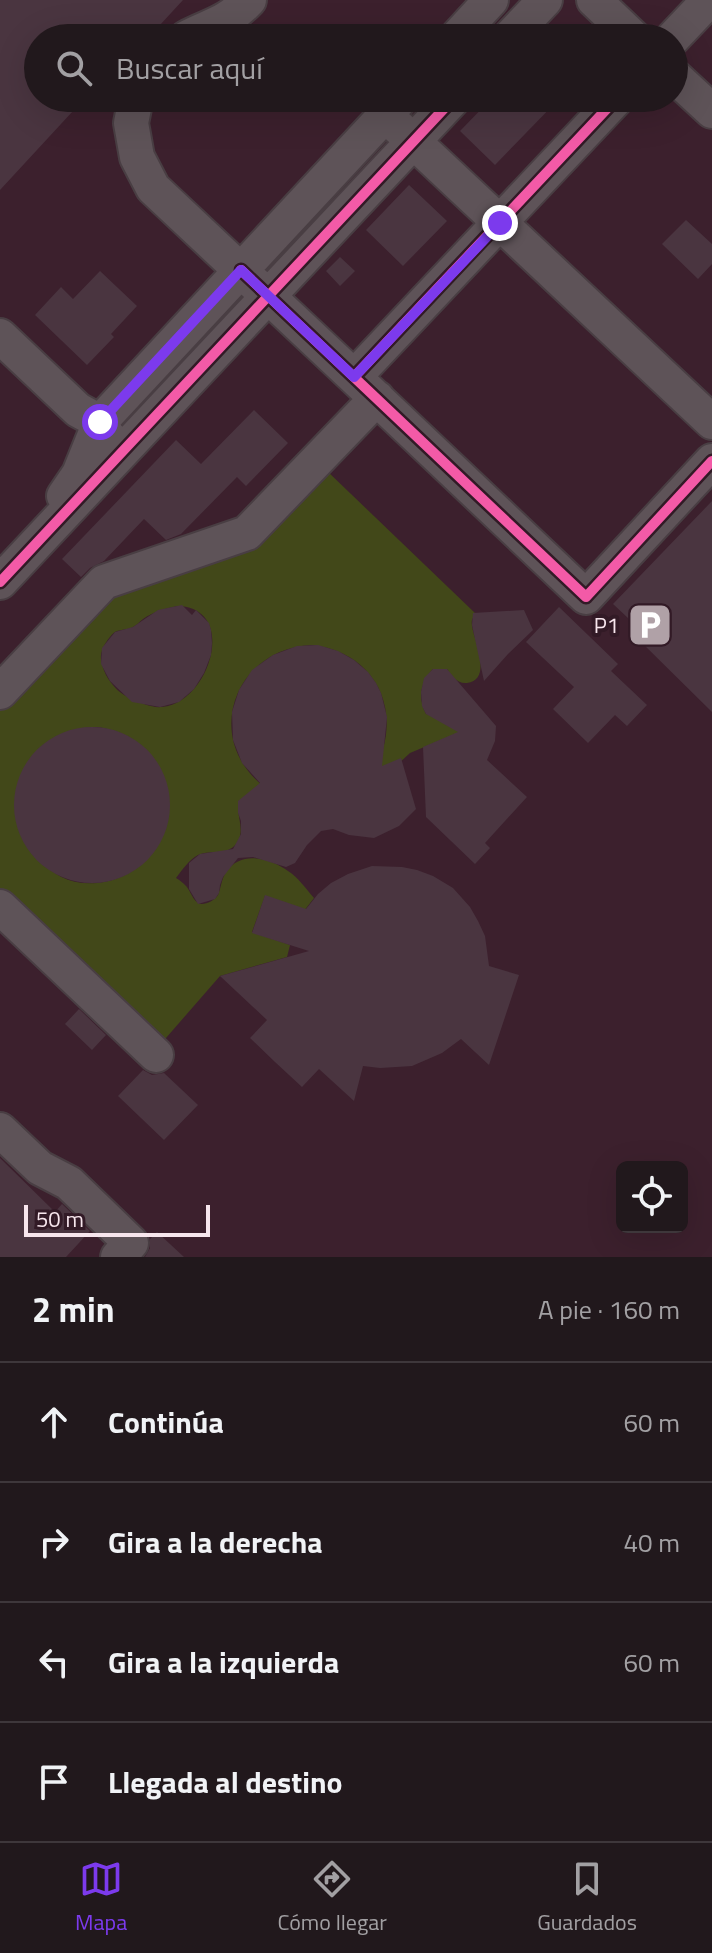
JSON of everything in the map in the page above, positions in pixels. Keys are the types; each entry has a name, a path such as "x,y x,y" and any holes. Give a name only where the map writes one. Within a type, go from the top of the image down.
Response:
{"street":[{"path":"220,24 249,0"},
{"path":"469,24 491,0"},
{"path":"522,24 545,0"},
{"path":"594,0 619,24"},
{"path":"686,24 709,0"},
{"path":"688,89 712,111"},
{"path":"133,112 131,123 137,157 153,188 586,597 712,461"},
{"path":"9,572 79,474 100,422 387,112"},
{"path":"397,112 414,141 712,422"},
{"path":"9,572 441,112"},
{"path":"0,692 104,582 247,533 500,223 604,112"},
{"path":"0,336 78,410 100,422 108,437 127,447"},
{"path":"0,907 156,1055"},
{"path":"0,1130 40,1168 69,1183 131,1243 118,1257"}],"shaded area":[{"path":"0,0 712,0 712,1257 0,1257"}],"green space":[{"path":"326,470 475,613 472,626 481,667 475,680 467,683 458,681 447,669 433,669 423,684 421,696 426,714 479,724 410,753 398,764 246,796 241,800 238,810 241,829 234,846 225,851 198,855 176,878 202,904 217,897 224,875 232,865 256,858 281,866 295,876 314,898 304,911 265,896 252,932 290,945 287,957 220,976 159,1046 0,896 0,708 111,592","holes":["177,606 196,610 208,622 212,637 211,655 204,674 193,690 179,702 154,707 117,690 104,670 102,650 114,632 133,627 155,613","312,645 331,649 348,656 362,667 373,679 386,711 383,749 262,785 244,765 234,743 231,720 236,698 247,678 264,661 286,650","98,727 124,734 143,747 155,760 163,776 169,811 158,845 136,869 117,878 97,883 65,879 42,862 29,837 24,808 29,778 43,752 66,734"]}],"building":[{"path":"0,0 183,0 161,24 24,24 24,112 72,112 0,190"},
{"path":"478,112 546,112 495,165 460,131"},
{"path":"409,185 447,221 403,266 366,230"},
{"path":"686,220 712,244 712,264 698,279 662,244"},
{"path":"340,257 355,271 340,286 326,271"},
{"path":"100,271 137,306 111,334 114,337 87,365 35,315 61,287 73,299"},
{"path":"254,410 288,443 246,486 237,477 181,534 166,540 144,519 104,561 81,577 62,559 176,440 201,464"},
{"name":"P1","path":"712,501 712,712 637,638 643,632 613,604"},
{"path":"182,605 192,615 196,610 209,623 211,655 204,673 194,689 179,702 160,707 132,702 110,681 101,664 102,648 115,632 133,627 158,610"},
{"path":"559,607 618,664 611,671 647,705 627,726 615,715 588,743 553,709 574,687 526,642"},
{"path":"524,610 533,630 484,681 472,625 473,613"},
{"path":"318,645 354,660 376,683 387,717 382,766 401,758 416,809 399,826 374,838 349,835 333,829 321,831 295,863 286,867 253,857 238,858 223,877 215,899 198,904 189,889 189,863 200,854 233,849 241,834 238,801 260,783 242,763 233,740 232,712 239,690 252,670 273,655 297,646"},
{"path":"433,669 447,669 496,726 495,741 487,760 527,797 485,843 490,848 475,864 426,817 423,747 458,732 426,714 422,706 424,678"},
{"path":"92,727 122,733 147,750 164,775 170,805 164,835 147,860 122,877 92,883 62,877 37,860 20,835 14,805 20,775 37,750 62,733"},
{"path":"372,866 417,870 453,888 470,907 485,936 489,966 519,975 489,1065 461,1039 442,1053 412,1066 363,1066 354,1101 319,1069 302,1087 275,1062 250,1038 267,1020 220,976 309,951 252,933 265,895 306,909 331,883"},
{"path":"79,1009 106,1035 92,1050 65,1024"},
{"path":"143,1070 152,1075 164,1073 198,1105 164,1140 118,1096"},
{"path":"0,1158 55,1212 62,1204 90,1231 66,1257 0,1257"},
{"path":"157,1232 184,1257 145,1257 150,1248 150,1239"}],"cycle path":[{"path":"0,582 441,112"},
{"path":"354,377 604,112"},
{"path":"241,270 586,597 712,461"}],"place":[{"name":"P1","path":"650,625"}],"route":[{"path":"100,422 241,270 354,377 500,223"}]}
